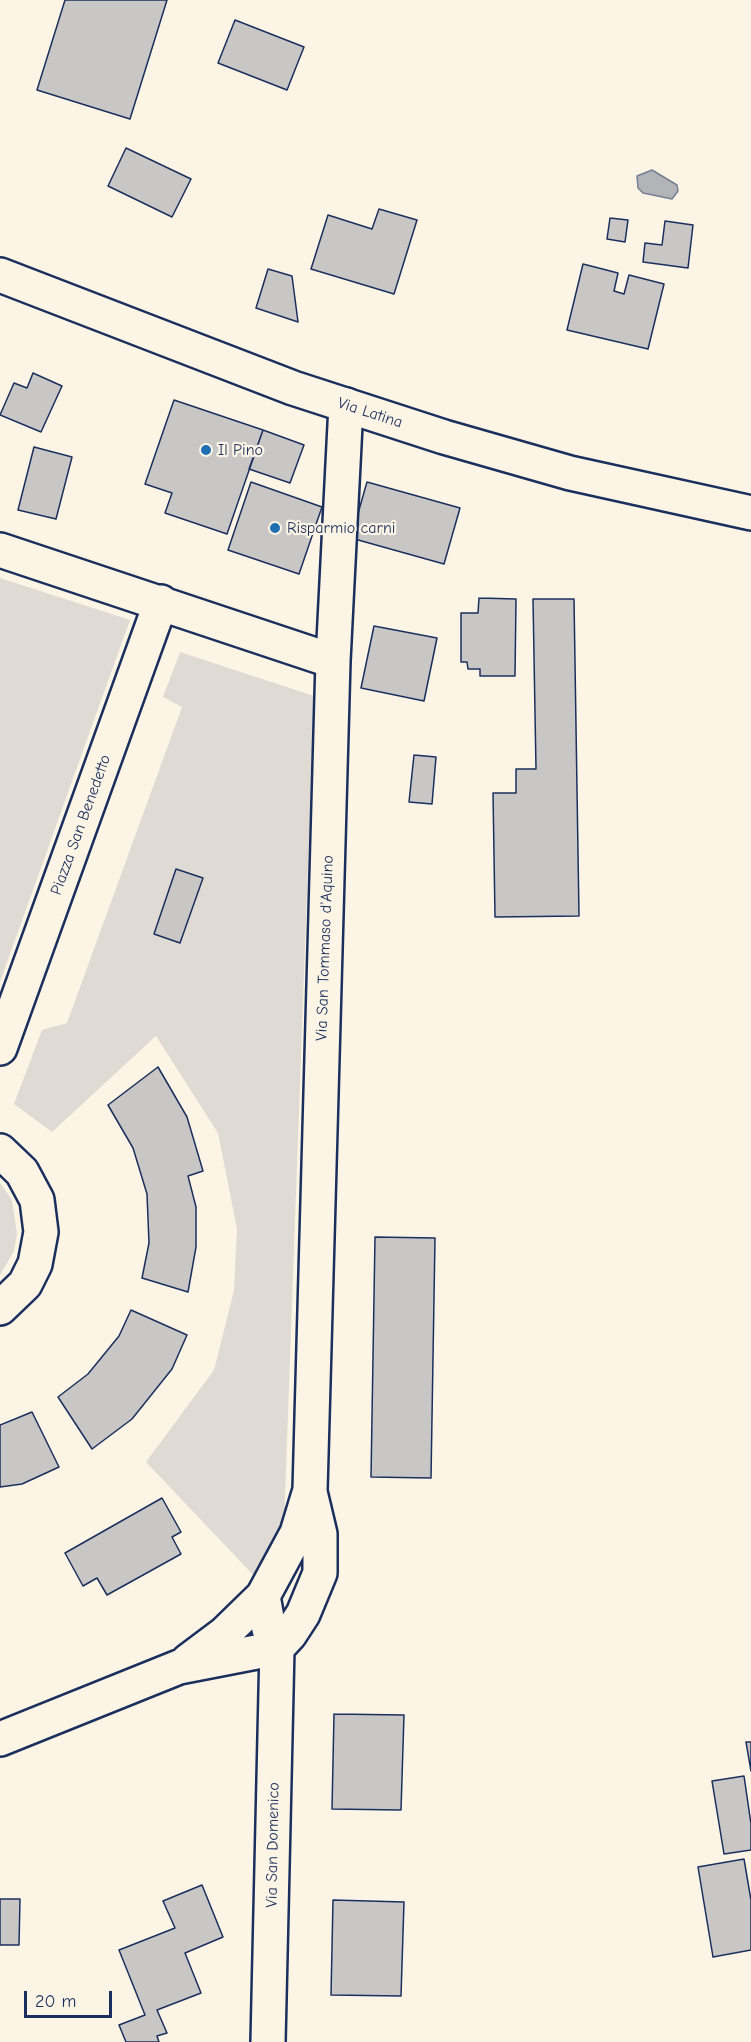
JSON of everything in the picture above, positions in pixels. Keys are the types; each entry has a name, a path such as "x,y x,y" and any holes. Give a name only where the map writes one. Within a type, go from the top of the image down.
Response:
{"street":[{"name":"Via Latina","path":"0,275 293,388 345,405 538,465 751,513"},
{"name":"Via San Tommaso d'Aquino","path":"0,1739 179,1667 277,1648 290,1634 303,1614 320,1573 320,1534 310,1490 333,660 345,405"},
{"path":"0,550 333,660"},
{"name":"Piazza San Benedetto","path":"0,1048 161,602"},
{"path":"0,1151 22,1172 37,1200 41,1232 35,1264 30,1274 11,1300 0,1308"},
{"name":"Via San Tommaso d'Aquino","path":"179,1667 224,1634 263,1596 297,1533 310,1490"},
{"path":"263,1596 269,1629 277,1648"},
{"name":"Via San Domenico","path":"268,2042 277,1648"}],"shaded area":[{"path":"652,170 677,185 678,191 672,199 643,193 638,188 637,176"},
{"path":"0,578 130,620 0,982"},
{"path":"180,652 314,696 284,1525 258,1580 146,1462 214,1370 234,1290 237,1229 218,1133 156,1036 52,1132 14,1104 42,1030 67,1023 182,707 163,697"},
{"path":"0,1183 12,1200 17,1234 14,1251 0,1275"}],"building":[{"path":"65,0 167,0 130,119 37,90"},
{"path":"235,20 304,47 287,90 218,63"},
{"path":"126,148 191,179 172,217 108,186"},
{"path":"379,209 417,220 394,294 311,269 328,215 372,229"},
{"path":"610,218 628,220 625,242 607,239"},
{"path":"665,221 693,225 688,268 643,262 645,243 662,245"},
{"path":"583,264 618,273 614,291 624,294 629,275 664,284 648,349 567,330"},
{"path":"268,269 292,276 298,322 256,308"},
{"path":"33,373 62,386 41,432 0,415 14,383 27,388"},
{"name":"Il Pino","path":"174,400 263,430 227,534 165,513 172,493 145,484"},
{"path":"263,430 304,445 290,483 249,469"},
{"path":"34,447 72,457 56,519 18,510"},
{"name":"Risparmio carni","path":"251,482 322,507 299,574 228,550"},
{"path":"367,482 460,508 444,564 351,538"},
{"path":"479,598 516,599 515,676 480,676 480,669 468,669 467,662 461,662 461,613 478,613"},
{"path":"533,599 574,599 579,916 495,917 493,793 516,793 516,769 536,769"},
{"path":"374,626 437,638 424,701 361,688"},
{"path":"414,755 436,757 432,804 409,802"},
{"path":"176,869 203,878 180,943 154,934"},
{"path":"158,1067 187,1117 203,1171 188,1176 196,1207 196,1247 188,1292 142,1278 149,1243 147,1194 133,1148 108,1105"},
{"path":"375,1237 435,1238 431,1478 371,1477"},
{"path":"131,1310 187,1335 172,1369 132,1419 92,1449 58,1397 88,1374 119,1336"},
{"path":"32,1412 59,1467 22,1484 0,1487 0,1425"},
{"path":"162,1498 181,1532 172,1537 181,1554 107,1595 97,1578 83,1586 65,1553"},
{"path":"334,1714 404,1715 401,1810 332,1809"},
{"path":"746,1742 751,1742 751,1771"},
{"path":"744,1776 751,1824 751,1850 724,1854 712,1781"},
{"path":"744,1859 751,1900 751,1950 713,1957 698,1867"},
{"path":"202,1885 223,1937 185,1953 201,1993 157,2010 167,2033 157,2036 159,2042 126,2042 119,2025 145,2015 119,1950 175,1928 163,1901"},
{"path":"0,1899 20,1899 19,1945 0,1945"},
{"path":"333,1900 404,1902 401,1996 331,1995"}],"place":[{"name":"Il Pino","path":"206,450"},
{"name":"Risparmio carni","path":"275,528"}]}
